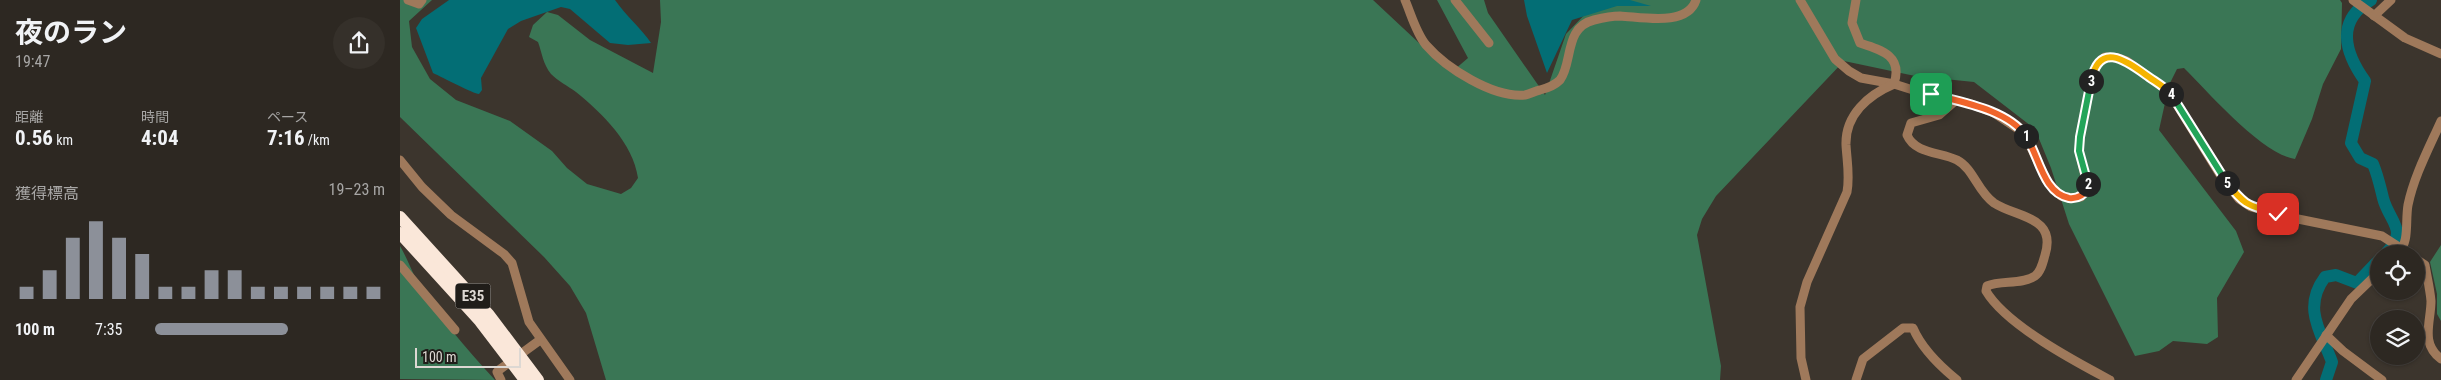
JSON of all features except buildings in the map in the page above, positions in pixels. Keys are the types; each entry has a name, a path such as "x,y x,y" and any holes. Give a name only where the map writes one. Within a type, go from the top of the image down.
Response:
{"highway":[{"path":"400,212 424,250"},
{"name":"E35","path":"400,217 525,380"},
{"name":"E35","path":"400,233 424,250 489,314 538,380"},
{"path":"400,237 424,250"}],"street":[{"path":"408,0 419,4 422,0"},
{"path":"1404,0 1425,44 1443,60 1488,89 1526,95 1553,86 1561,78 1572,42 1581,26 1592,20 1618,16 1656,19 1678,16 1690,10 1696,0"},
{"path":"1455,0 1489,43"},
{"path":"1800,0 1835,59 1860,78 1894,84 1971,104 1994,113 2024,133 2051,187 2061,196 2081,197 2088,188 2079,151 2092,77 2098,63 2105,57 2118,58 2127,61 2169,92 2219,173 2240,199 2251,207 2298,219 2382,236 2396,245"},
{"path":"1856,0 1852,23 1860,43 1879,49 1892,58 1897,73 1894,84"},
{"path":"2353,0 2405,38 2441,54"},
{"path":"2374,16 2391,0"},
{"path":"1806,380 1802,372 1800,307 1807,282 1847,192 1850,179 1846,143 1848,127 1857,110 1876,91 1894,84"},
{"path":"1954,101 1939,115 1911,123 1907,135 1908,138 1925,151 1956,160 1968,168 1982,193 1995,204 2044,228 2048,242 2042,265 2036,275 2026,280 1992,284 1987,286 1986,291 2002,309 2042,340 2110,380"},
{"path":"2404,245 2408,208 2415,180 2441,121"},
{"path":"400,160 422,187 450,215 504,254 512,263 526,315 538,342 570,380"},
{"path":"400,265 454,330"},
{"path":"2425,266 2431,301 2428,340 2430,348 2441,359"},
{"path":"2296,380 2351,299 2370,281"},
{"path":"1856,380 1863,359 1903,328 1913,328 1916,336 1948,373 1957,380"},
{"path":"2326,335 2382,380"},
{"path":"501,380 497,372 538,342"}],"green space":[{"path":"400,0 432,0 409,21 412,47 430,79 456,100 510,121 552,151 567,168 587,184 621,194 631,188 638,178 635,165 623,141 596,109 551,74 544,62 538,42 529,37 533,25 547,12 558,15 590,40 653,73 661,22 660,0 1373,0 1434,57 1454,70 1468,58 1437,0 1484,0 1488,13 1545,95 1566,34 1590,9 1624,0 2340,0 2342,3 2341,49 2323,84 2312,119 2295,159 2282,155 2252,135 2184,68 2177,69 2169,85 2159,130 2236,231 2244,252 2217,298 2218,337 2207,344 2173,341 2159,351 2135,356 2069,224 2051,168 2035,129 1974,82 1915,76 1844,61 1716,196 1702,219 1697,235 1721,366 1720,380 606,380 586,313 570,286 544,257 400,117"},
{"path":"2441,245 2441,321 2437,314 2437,294 2430,262"},
{"path":"400,246 415,277 432,305 495,380 400,379"}],"water":[{"path":"449,0 615,0 651,43 628,45 610,43 570,9 561,7 521,21 508,29 481,78 482,90 479,94 433,73 416,28 422,19"},
{"path":"1524,0 1630,0 1651,6 1617,6 1572,20 1547,73 1527,16"}],"waterway":[{"path":"2371,0 2360,8 2348,27 2347,38 2352,59 2365,81 2351,143 2360,158 2373,164 2383,198 2396,226 2396,238 2392,245"},
{"path":"2326,380 2332,362 2319,330 2314,310 2318,288 2325,277 2336,275 2357,283 2370,269"}],"route":[{"path":"1931,94 1971,104 2005,119 2024,133 2051,187 2061,196 2081,197 2088,188 2079,151 2080,137 2092,77 2098,63 2105,57 2127,61 2169,92 2211,161 2240,199 2251,207 2278,214"}]}
